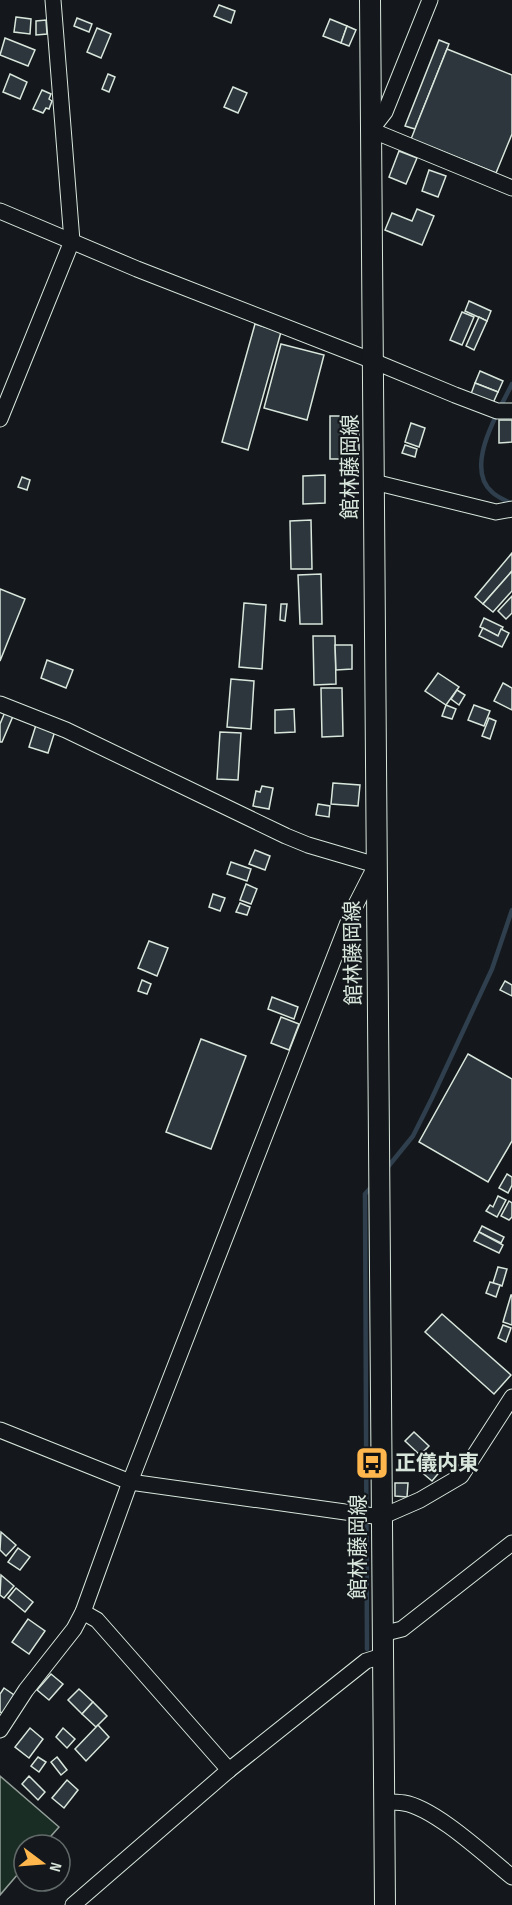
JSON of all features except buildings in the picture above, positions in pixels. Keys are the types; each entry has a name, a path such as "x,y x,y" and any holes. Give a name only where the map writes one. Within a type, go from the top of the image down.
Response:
{"main road":[{"name":"館林藤岡線","path":"370,0 385,1905"}],"street":[{"path":"0,419 72,241 53,0"},
{"path":"430,0 385,112 371,130 512,188"},
{"path":"0,211 496,411 512,411"},
{"path":"374,482 496,512 512,509"},
{"path":"0,704 66,730 286,836 308,845 376,865 351,912 130,1482 83,1612 74,1629 26,1690 0,1730"},
{"path":"0,1430 130,1482 381,1517 420,1500 461,1476 512,1397"},
{"path":"382,1634 402,1629 512,1543"},
{"path":"83,1612 97,1620 229,1770"},
{"path":"73,1905 229,1770 366,1661 382,1656"},
{"path":"385,1802 403,1803 427,1811 512,1877"}],"green space":[{"path":"0,1776 59,1827 54,1833 12,1833 12,1881 0,1895"}],"waterway":[{"path":"512,384 487,438 482,453 481,468 484,481 492,492 512,504"},
{"path":"387,1168 413,1136 432,1098 492,969 512,910"},
{"path":"367,1649 365,1194 374,1184"}],"place":[{"name":"正儀内東","path":"372,1463"}]}
